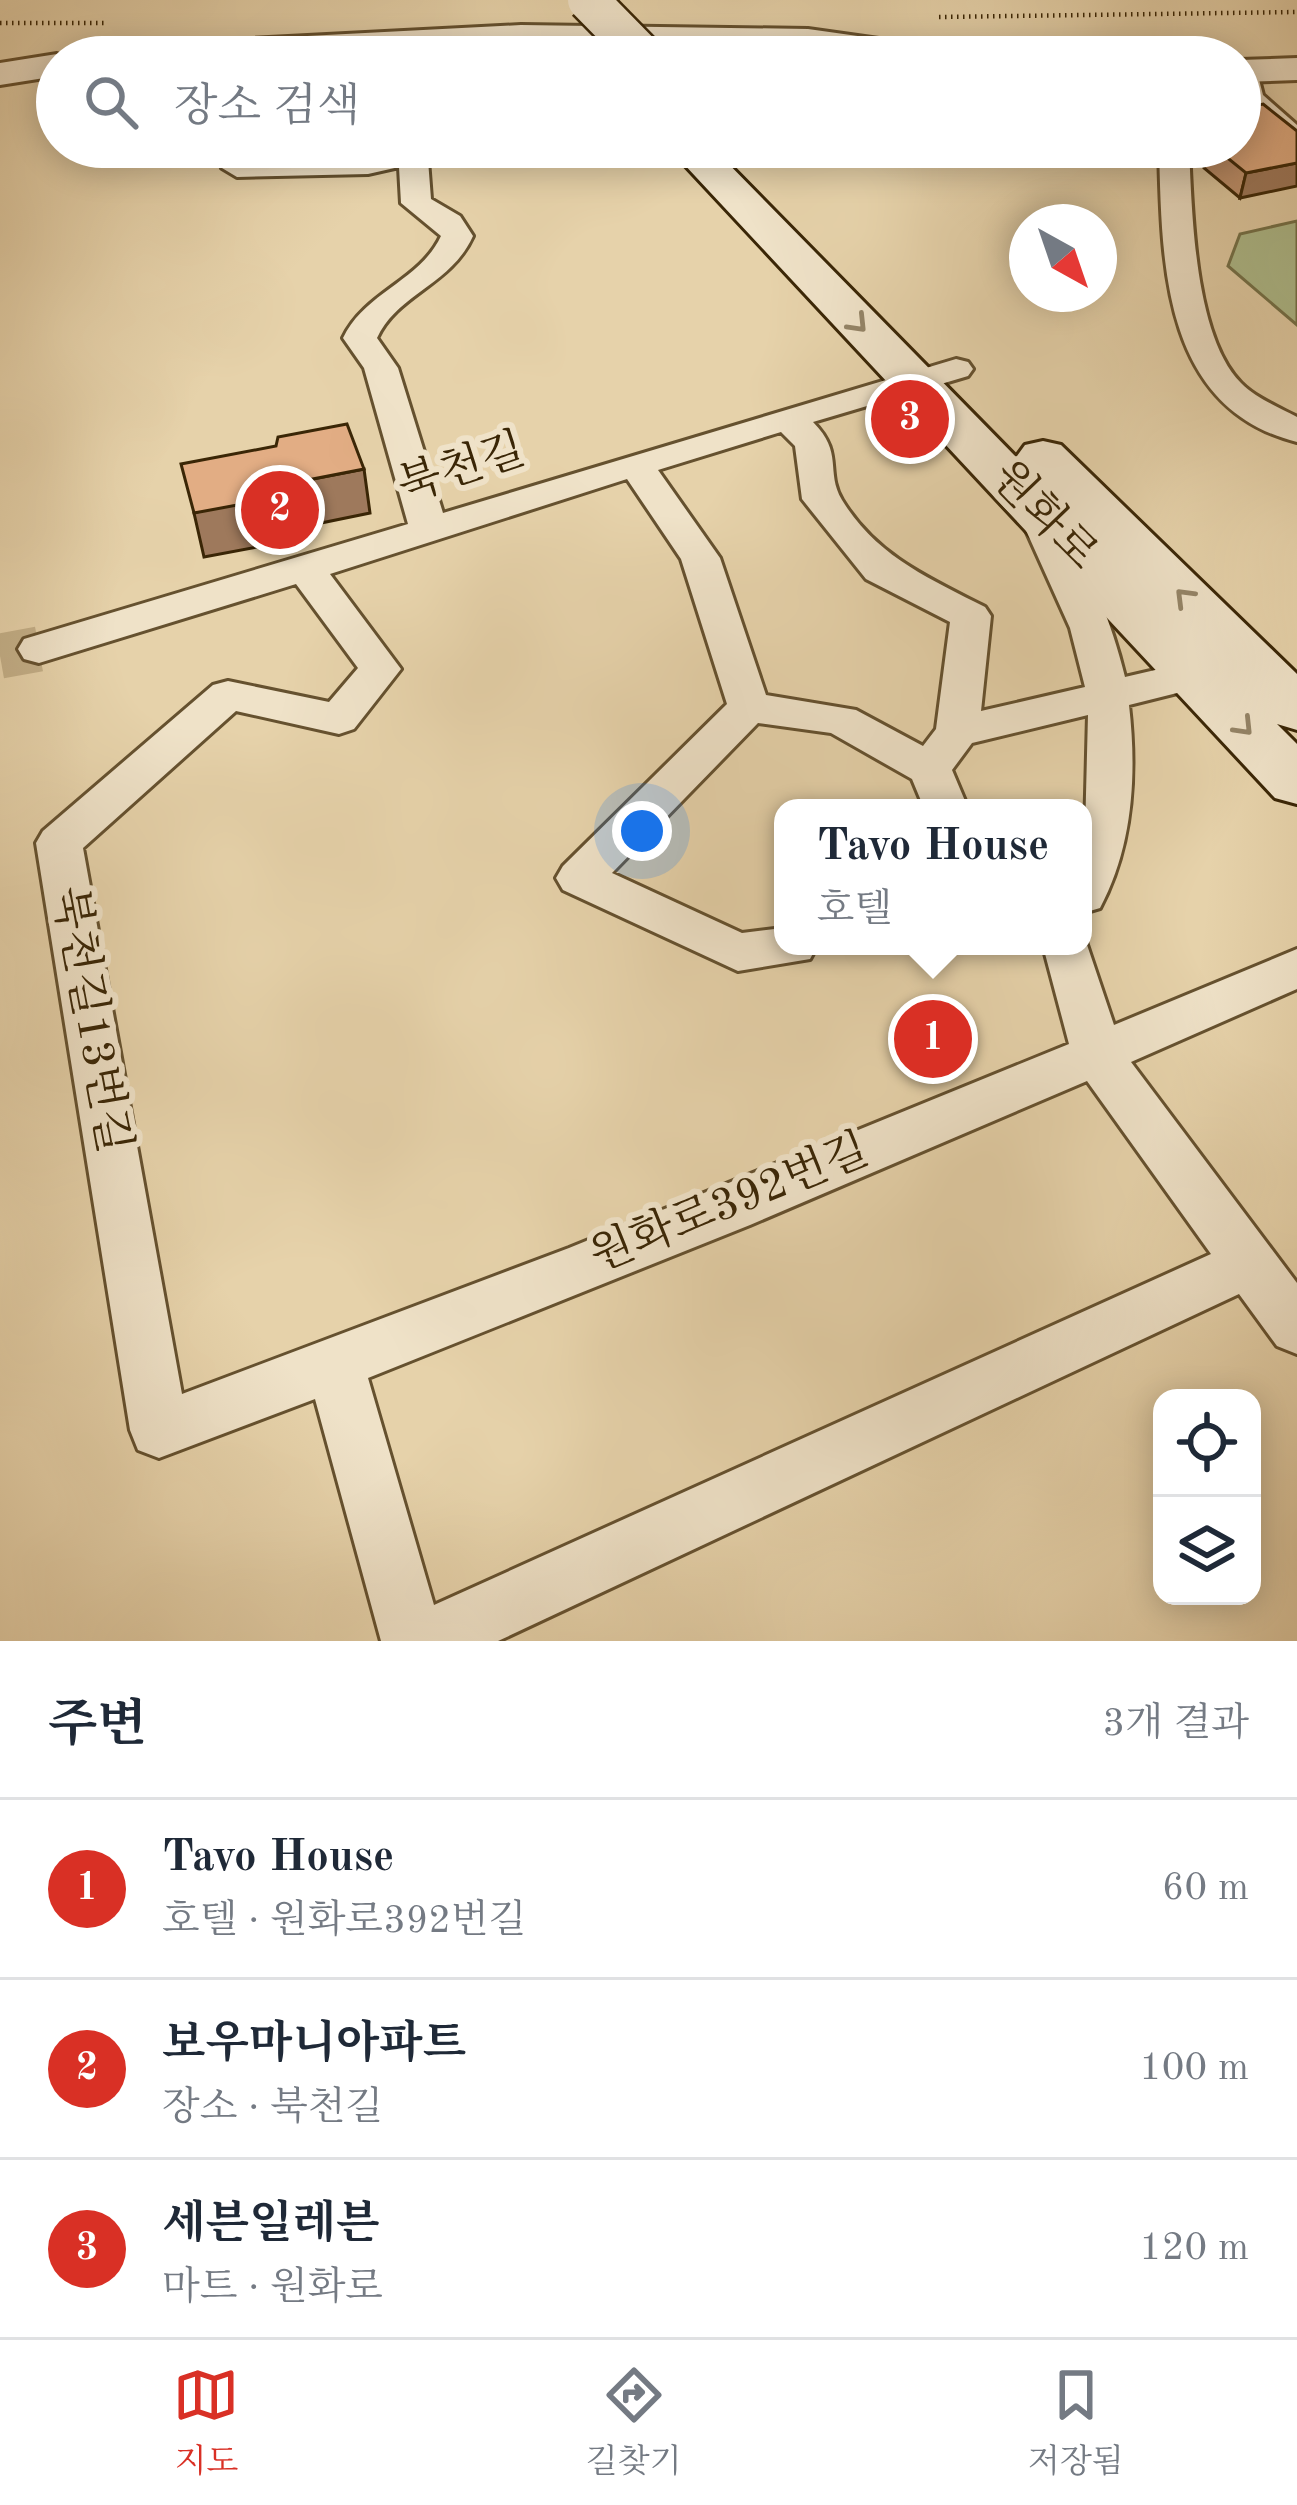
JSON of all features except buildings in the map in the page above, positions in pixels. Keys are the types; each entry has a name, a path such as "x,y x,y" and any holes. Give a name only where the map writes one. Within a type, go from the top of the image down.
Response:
{"main road":[{"path":"546,0 581,36"},
{"path":"587,0 623,36"},
{"name":"원화로","path":"712,168 1297,709"},
{"name":"원화로","path":"751,168 934,375 1033,507 1297,782"}],"street":[{"path":"502,36 593,36"},
{"path":"1261,70 1297,69"},
{"path":"3,80 36,83"},
{"path":"237,169 270,168"},
{"path":"413,168 416,203 449,223 457,236 454,248 430,275 364,322 360,338 381,368 429,531"},
{"path":"1175,168 1177,242 1203,346 1222,385 1297,431"},
{"name":"북천길","path":"39,649 307,571 635,464 934,375"},
{"path":"749,706 842,720 938,788 957,732 971,616 880,570 821,499 813,442 788,418"},
{"path":"635,464 700,558 749,706"},
{"path":"1033,507 1083,601 1111,695 1101,866 1092,881"},
{"name":"북천길13번길","path":"158,1430 58,843 228,695 339,719 380,669 307,571"},
{"path":"957,732 1195,675"},
{"path":"749,706 579,878 738,952 774,948"},
{"path":"1069,955 1097,1055 1297,1328"},
{"name":"원화로392번길","path":"158,1430 335,1365 1097,1055 1297,968"},
{"path":"428,1641 1250,1262"},
{"path":"335,1365 412,1641"}],"lane":[{"path":"1261,100 1297,132"}],"green space":[{"path":"1297,221 1297,325 1228,266 1240,234"}],"tunnel":[{"path":"0,656 39,649"}],"place":[{"name":"세븐일레븐","path":"910,419"},
{"name":"보우마니아파트","path":"280,510"},
{"name":"Tavo House","path":"933,1039"}]}
